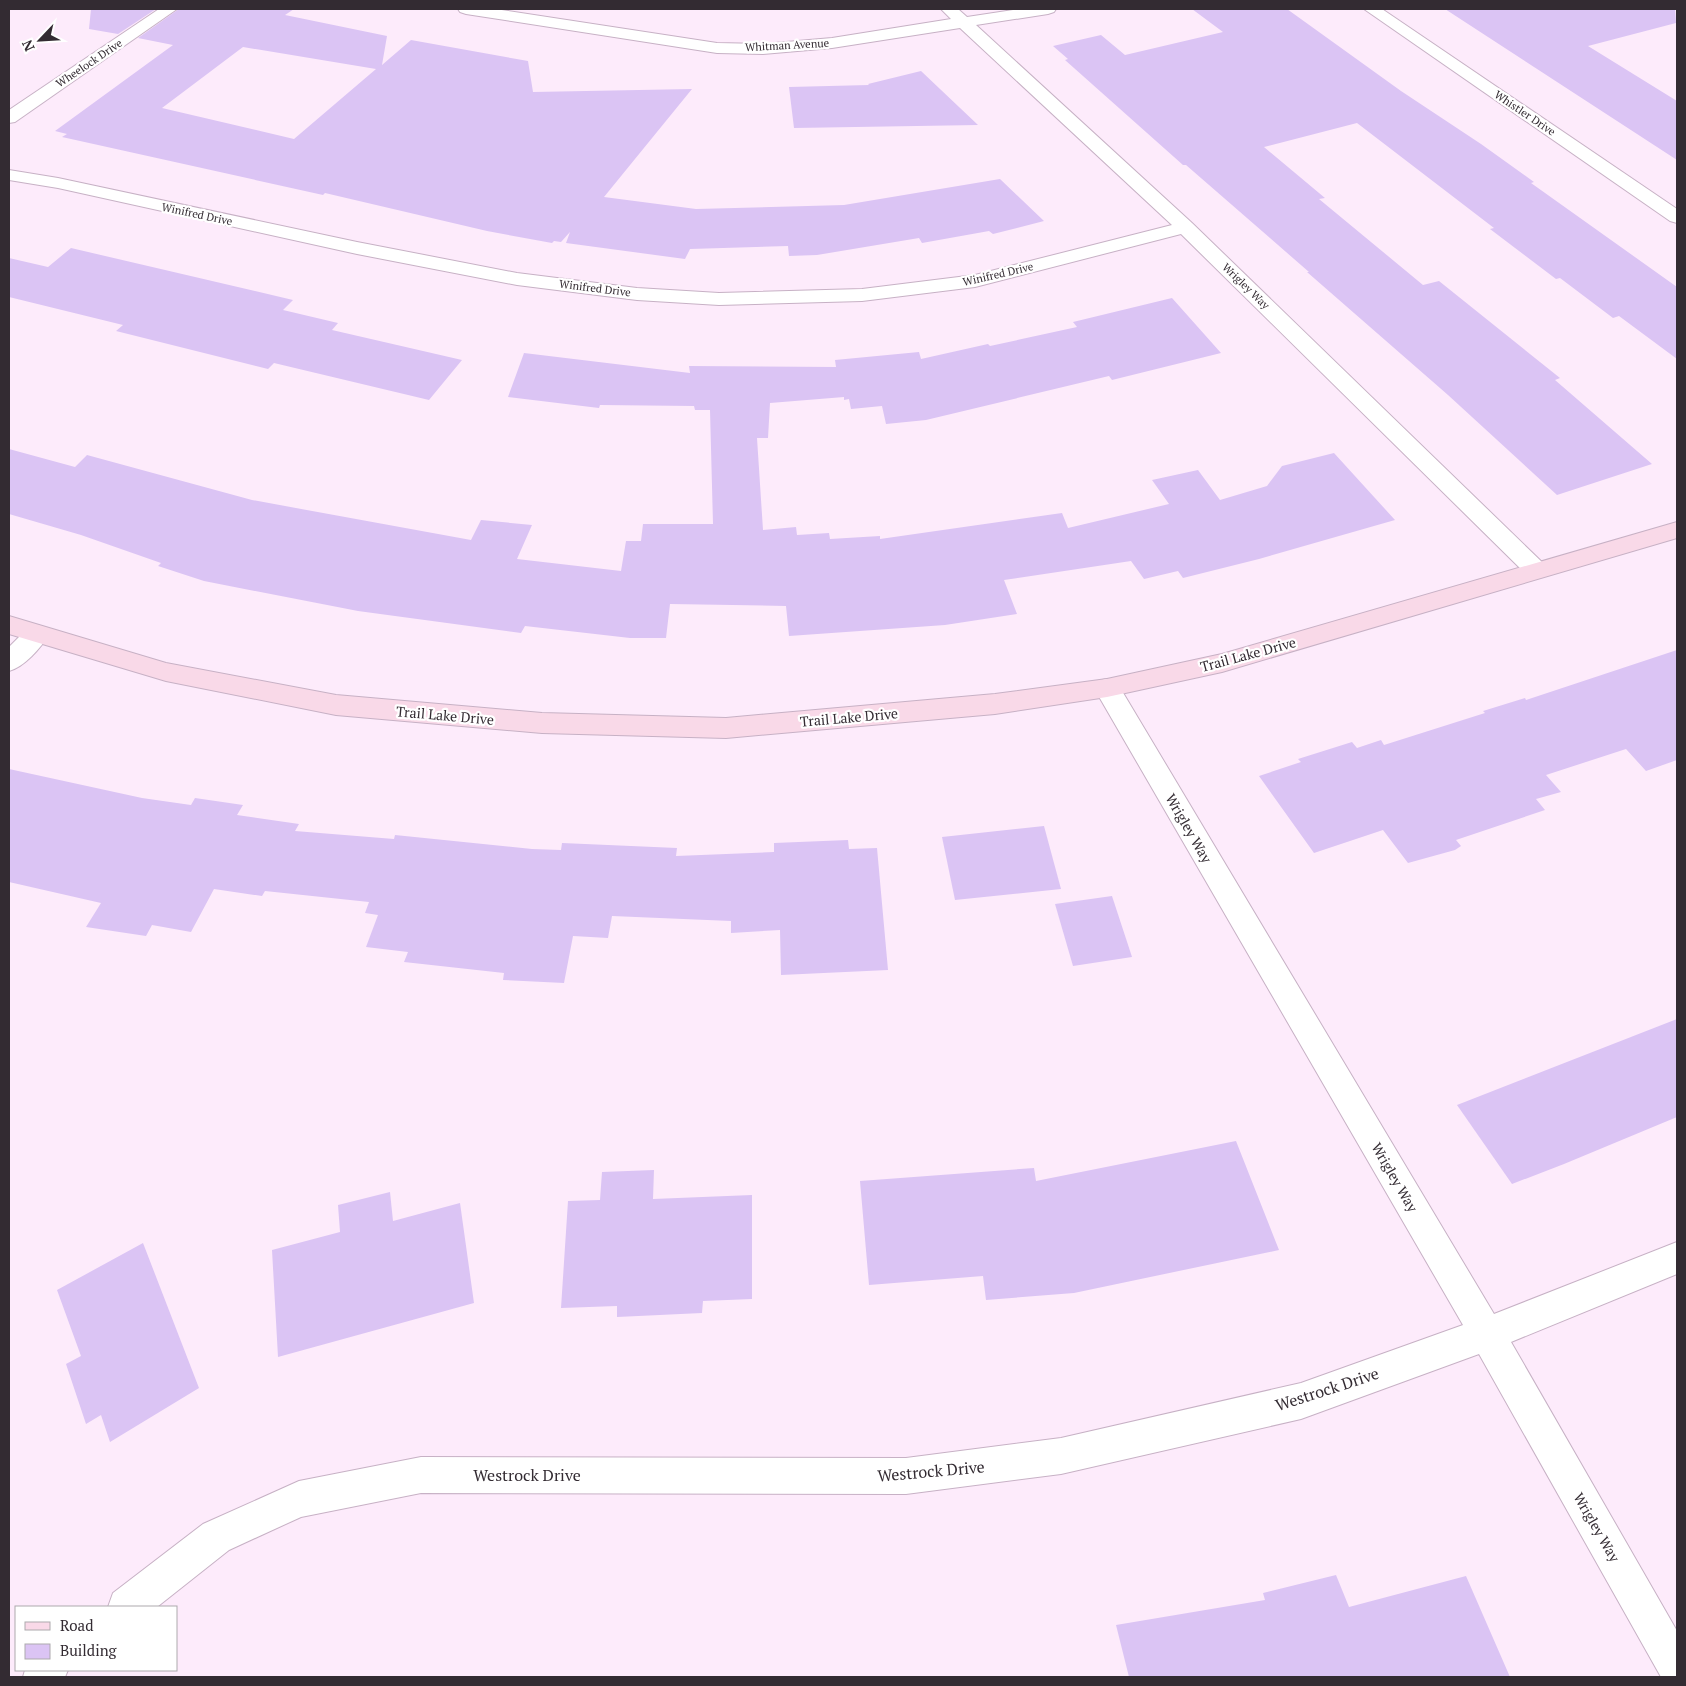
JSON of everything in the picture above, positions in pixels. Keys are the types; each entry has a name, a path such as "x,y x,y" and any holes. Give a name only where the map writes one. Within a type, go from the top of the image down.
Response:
{"street":[{"name":"Wheelock Drive","path":"9,118 169,9"},
{"name":"Whitman Avenue","path":"466,9 716,48 763,49 832,43 1048,9"},
{"name":"Wrigley Way","path":"949,9 1185,227 1536,570"},
{"name":"Whistler Drive","path":"1372,9 1677,216"},
{"name":"Winifred Drive","path":"9,175 58,183 357,248 517,279 637,294 720,299 862,295 975,281 1185,227"},
{"name":"Trail Lake Drive","path":"9,625 166,672 336,705 542,723 726,728 995,704 1107,688 1222,662 1677,530"},
{"path":"9,662 37,634"},
{"name":"Wrigley Way","path":"1107,688 1487,1334 1677,1668"},
{"name":"Westrock Drive","path":"128,1606 216,1537 299,1499 421,1475 906,1476 1061,1456 1301,1401 1487,1334 1677,1258"}],"building":[{"path":"91,9 156,9 118,34 89,29"},
{"path":"179,9 294,9 285,15 387,36 382,65 411,40 528,61 533,92 692,89 604,197 696,209 844,205 1000,179 1044,221 993,234 989,231 922,243 919,238 817,255 789,256 788,246 690,249 685,259 566,243 570,232 561,242 554,241 552,243 487,231 325,193 323,195 62,137 67,134 55,131 173,45 138,38","holes":["243,47 376,69 294,139 162,108"]},
{"path":"1192,9 1287,9 1401,91 1481,144 1534,182 1531,183 1677,287 1677,359 1619,316 1613,318 1560,278 1556,279 1490,229 1494,228 1357,123 1264,147 1325,198 1319,199 1423,285 1439,281 1560,378 1555,380 1652,464 1557,495 1448,395 1307,272 1309,272 1186,165 1183,165 1065,60 1068,59 1053,46 1101,35 1125,55 1223,32"},
{"path":"1445,9 1675,9 1676,23 1588,46 1677,101 1677,160"},
{"path":"921,71 978,125 794,128 789,87 869,85"},
{"path":"71,248 293,300 283,310 338,323 332,330 462,360 429,400 274,363 268,369 116,331 123,325 9,297 9,258 48,267"},
{"path":"1172,298 1221,353 1112,380 1109,376 926,420 886,424 882,406 851,409 849,399 844,400 844,397 770,403 768,438 757,438 763,530 796,527 797,535 829,533 830,539 880,536 880,539 1062,513 1068,528 1169,504 1152,480 1198,470 1220,500 1267,486 1282,466 1334,453 1395,520 1259,559 1183,578 1178,571 1144,579 1131,561 1004,580 1017,614 945,625 789,636 786,606 670,604 666,638 630,638 525,626 521,633 358,611 204,581 158,566 161,563 81,535 9,514 9,449 75,467 87,455 252,500 471,540 481,520 532,525 517,559 621,571 626,541 641,541 643,524 713,524 710,410 695,410 694,406 600,405 599,408 508,397 524,353 690,373 689,366 836,367 835,360 919,352 921,359 988,344 990,346 1077,327 1073,322"},
{"path":"1677,650 1677,760 1646,771 1626,749 1546,775 1561,792 1536,799 1545,810 1456,840 1461,846 1455,850 1408,863 1383,830 1314,853 1259,776 1301,762 1298,759 1352,742 1357,748 1381,740 1384,745 1485,713 1483,711 1525,698 1526,700"},
{"path":"9,769 142,798 191,805 195,798 243,805 237,815 299,824 295,831 394,839 395,835 532,849 561,850 562,843 677,848 676,856 774,852 774,843 848,840 849,849 877,848 888,970 781,975 780,930 731,933 731,921 612,916 608,938 573,936 564,983 503,980 504,973 404,962 408,952 366,947 378,915 365,913 369,902 265,891 262,896 214,889 191,932 152,925 146,936 86,927 101,903 9,882"},
{"path":"1044,826 1061,889 955,900 942,837"},
{"path":"1112,896 1132,957 1073,966 1055,904"},
{"path":"1677,1019 1677,1117 1564,1164 1512,1184 1457,1105"},
{"path":"1236,1141 1279,1250 1074,1293 986,1300 983,1276 869,1285 860,1181 1034,1168 1036,1181"},
{"path":"654,1170 653,1199 752,1195 752,1299 703,1301 702,1313 617,1317 617,1306 561,1308 568,1201 600,1200 602,1172"},
{"path":"390,1192 393,1221 460,1203 474,1303 278,1357 272,1250 340,1232 338,1205"},
{"path":"143,1243 199,1388 110,1442 101,1415 86,1424 66,1364 81,1356 57,1290"},
{"path":"1336,1575 1349,1607 1466,1576 1510,1677 1129,1677 1116,1625 1265,1600 1263,1593"}]}
